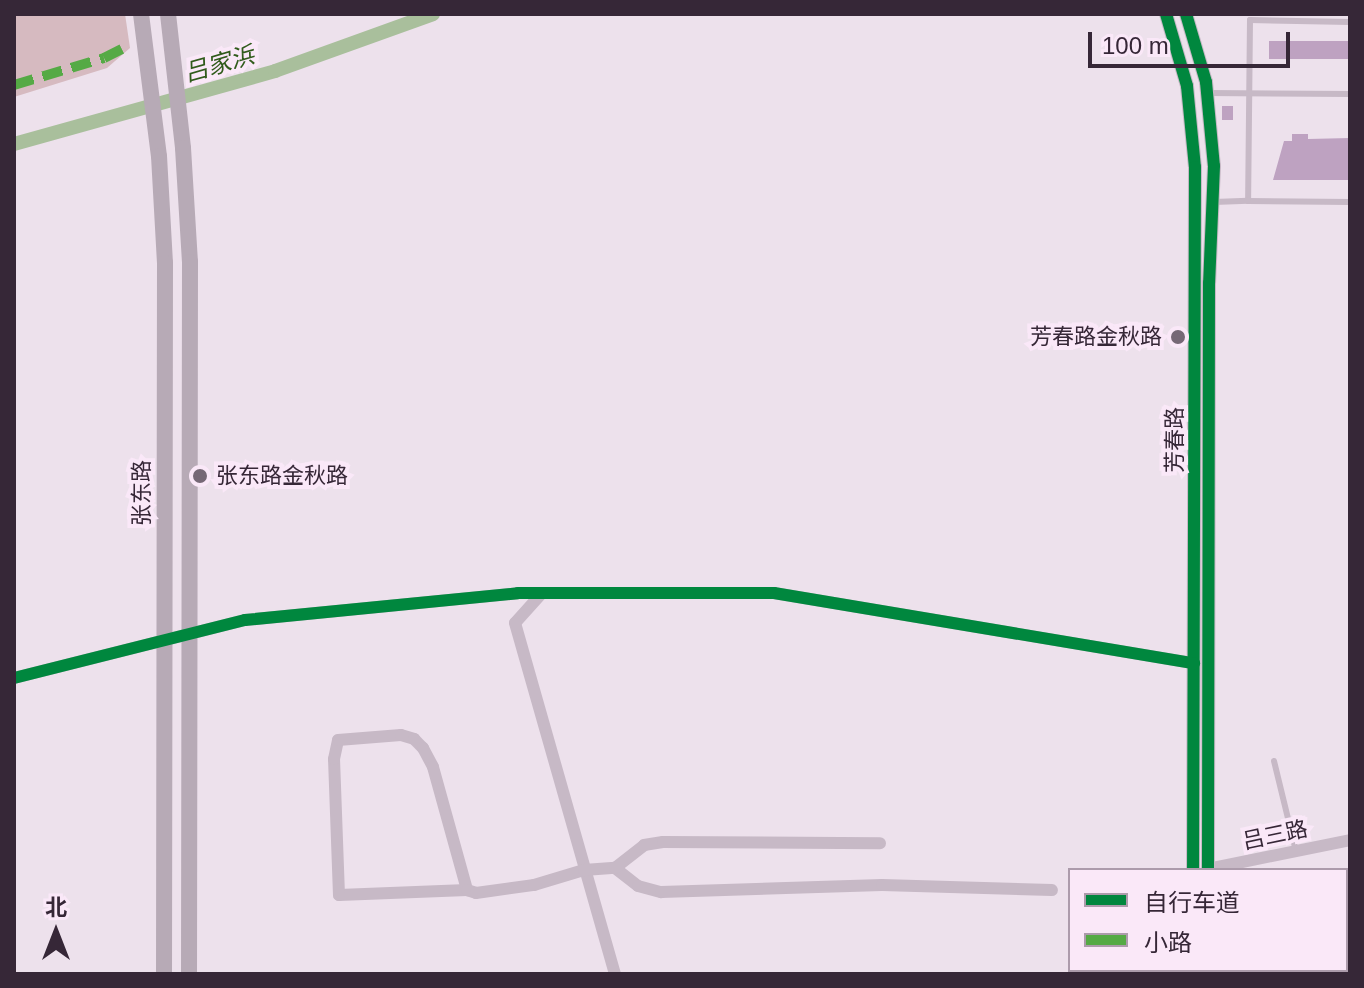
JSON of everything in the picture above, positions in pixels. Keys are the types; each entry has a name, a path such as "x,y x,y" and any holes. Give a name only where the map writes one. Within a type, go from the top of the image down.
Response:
{"main road":[{"name":"张东路","path":"141,14 159,156 165,263 164,974"},
{"path":"168,14 183,148 190,262 189,974"}],"street":[{"name":"芳春路","path":"1166,14 1187,86 1194,139 1193,868"},
{"name":"芳春路","path":"1186,14 1208,93 1213,124 1214,202 1209,283 1208,868"},
{"path":"542,593 515,623 615,974"},
{"path":"14,678 165,637 245,620 542,593 774,593 1194,663"},
{"path":"467,890 433,767 423,748 414,739 401,735 338,740 334,759 339,895 467,890 476,893 534,885 584,870 615,868 644,845 663,842 880,843"},
{"name":"吕三路","path":"1217,868 1350,840"},
{"path":"615,868 638,886 661,892 882,885 1052,890"}],"lane":[{"path":"1248,201 1250,20 1350,22"},
{"path":"1208,93 1350,94"},
{"path":"1214,202 1350,202"},
{"path":"1274,761 1296,851"}],"shaded area":[{"path":"14,14 125,14 130,48 107,68 14,97"}],"building":[{"path":"1269,41 1350,41 1350,59 1269,59"},
{"path":"1222,106 1233,106 1233,120 1222,120"},
{"path":"1292,134 1308,134 1308,139 1350,138 1350,180 1273,180 1284,141 1292,141"}],"waterway":[{"name":"吕家浜","path":"14,144 275,71 433,14"}],"marked path":[{"path":"14,85 104,58 122,49"}],"cycle path":[{"path":"1166,14 1187,86 1195,167 1193,868"},
{"path":"1186,14 1206,82 1214,166 1209,283 1208,868"},
{"path":"14,678 245,620 518,593 774,593 1194,663"}],"place":[{"name":"芳春路金秋路","path":"1178,337"},
{"name":"张东路金秋路","path":"200,476"}]}
